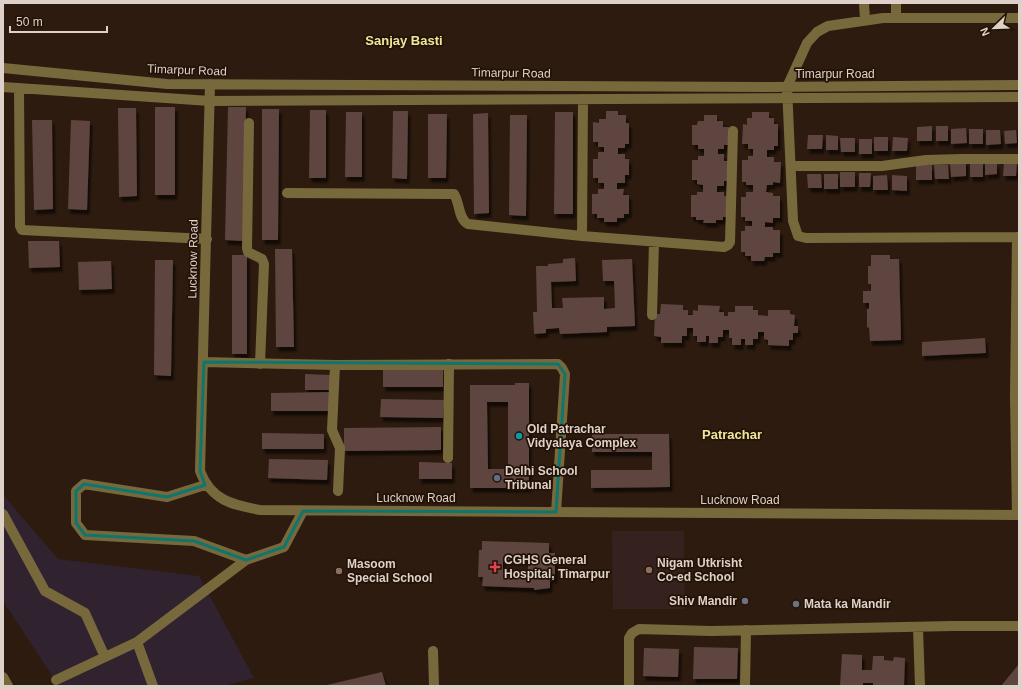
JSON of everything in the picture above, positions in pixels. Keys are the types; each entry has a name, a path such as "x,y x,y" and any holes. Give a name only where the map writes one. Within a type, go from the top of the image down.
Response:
{"street":[{"path":"864,3 865,20"},
{"path":"896,3 896,18"},
{"path":"1018,515 1018,237 806,238 798,236 793,221 792,166 787,87 807,43 817,32 828,26 865,20 896,18 1019,18"},
{"name":"Timarpur Road","path":"3,68 151,83 210,84 787,87 1019,85"},
{"name":"Lucknow Road","path":"210,84 200,472 205,485 214,495 244,507 260,510 1018,515"},
{"name":"Timarpur Road","path":"3,87 210,101 1019,98"},
{"path":"19,88 20,226 22,230 207,239"},
{"path":"582,236 583,99"},
{"path":"250,123 247,248 248,252 262,259 264,264 260,364"},
{"path":"287,193 454,194 457,198 462,219 468,224 654,242 728,245 730,242 733,130"},
{"path":"792,166 882,166 947,159 1019,159"},
{"path":"652,315 654,242"},
{"path":"204,362 334,365 558,364 562,368 564,374 556,512"},
{"path":"448,458 450,364"},
{"path":"334,365 332,430 340,448 338,491"},
{"path":"205,485 167,497 84,484 76,491 76,523 85,535 194,542 246,560"},
{"path":"56,680 137,642 246,560 284,547 303,511"},
{"path":"3,514 45,591 85,613 105,657"},
{"path":"629,686 628,638 638,629 711,631 1019,626"},
{"path":"918,628 920,686"},
{"path":"745,686 746,630"},
{"path":"137,642 153,686"},
{"path":"433,651 434,686"},
{"path":"3,677 8,686"}],"highlighted area":[{"path":"204,362 551,363 558,364 565,374 556,512 303,511 284,547 246,560 194,541 85,535 76,523 76,491 84,484 167,497 205,485 200,471"}],"shaded area":[{"path":"3,495 58,559 199,576 254,678 224,686 59,686 3,601"},
{"name":"Nigam Utkrisht Co-ed School","path":"612,531 684,531 685,609 613,609"}],"building":[{"path":"155,107 175,107 175,195 155,195"},
{"path":"228,107 246,107 244,241 225,240"},
{"path":"118,108 136,108 137,196 119,197"},
{"path":"262,109 279,109 278,240 262,240"},
{"path":"310,110 326,110 326,178 309,178"},
{"path":"393,111 408,111 407,179 392,178"},
{"path":"606,111 618,111 618,115 626,115 626,123 629,123 629,144 625,144 625,148 618,148 618,154 625,154 625,159 629,159 629,175 625,175 625,183 617,183 617,189 624,189 623,195 629,195 629,214 624,214 624,218 617,218 617,222 604,222 604,218 597,218 597,214 592,214 592,194 598,194 598,189 604,189 604,183 598,183 598,178 593,178 593,159 598,159 598,152 604,152 604,147 598,147 598,142 593,142 593,122 599,123 599,119 606,119"},
{"path":"346,112 362,112 362,177 345,177"},
{"path":"555,112 573,112 573,214 554,214"},
{"path":"752,112 769,112 769,118 774,118 774,124 778,124 778,146 774,146 774,150 767,150 767,157 774,157 774,162 781,162 780,183 773,182 773,185 767,185 766,192 773,193 773,196 780,196 780,218 773,218 773,223 765,222 765,227 773,227 773,230 780,230 780,253 773,253 773,257 765,257 764,261 751,261 751,256 745,256 745,252 741,252 741,231 745,231 745,226 752,226 752,221 745,221 745,217 741,217 741,197 746,197 746,192 753,192 753,185 746,185 746,182 742,182 742,160 748,160 748,156 753,156 753,149 748,149 748,144 742,144 743,124 747,125 747,118 752,118"},
{"path":"488,113 489,213 474,214 473,114"},
{"path":"428,114 447,114 446,178 428,178"},
{"path":"510,115 527,115 526,216 509,215"},
{"path":"704,115 717,115 717,121 723,121 723,127 729,127 729,145 724,145 724,149 718,149 718,154 724,154 724,161 729,161 729,181 724,181 724,186 717,186 717,192 724,192 724,196 728,196 728,217 723,217 723,220 716,220 716,223 703,223 704,220 696,220 696,217 691,217 691,195 697,195 697,192 703,192 703,185 697,184 697,180 692,180 692,160 698,160 698,156 704,156 704,149 698,149 698,145 692,145 692,125 697,125 698,121 704,121"},
{"path":"32,120 52,120 53,209 34,210"},
{"path":"71,120 90,121 87,210 68,209"},
{"path":"932,126 932,141 917,141 917,127"},
{"path":"936,126 948,126 948,141 936,141"},
{"path":"966,128 967,143 951,144 951,129"},
{"path":"969,129 983,129 983,144 969,144"},
{"path":"986,130 1000,130 1001,144 986,145"},
{"path":"1016,130 1017,143 1005,144 1004,131"},
{"path":"808,135 823,135 822,149 807,149"},
{"path":"826,135 838,136 838,150 826,150"},
{"path":"874,137 888,137 888,151 874,151"},
{"path":"893,137 908,138 907,151 892,151"},
{"path":"840,138 855,138 855,152 841,152"},
{"path":"859,139 872,139 872,154 859,154"},
{"path":"950,161 966,161 966,176 951,177"},
{"path":"970,162 983,162 983,177 970,177"},
{"path":"1004,162 1017,162 1016,176 1003,176"},
{"path":"997,163 997,174 985,175 985,164"},
{"path":"916,165 932,165 932,180 916,180"},
{"path":"934,165 948,165 949,179 935,179"},
{"path":"840,172 855,172 855,187 840,187"},
{"path":"859,173 871,173 870,187 859,187"},
{"path":"807,174 821,174 822,188 808,188"},
{"path":"824,174 838,174 838,189 824,189"},
{"path":"887,175 888,190 873,190 873,176"},
{"path":"892,175 907,176 907,191 892,190"},
{"path":"28,241 59,241 60,267 29,268"},
{"path":"275,249 292,249 294,347 276,347"},
{"path":"232,255 247,255 247,354 232,354"},
{"path":"871,255 890,255 890,259 899,259 901,340 870,341 869,327 867,328 867,309 869,309 869,303 863,303 863,291 871,291 871,284 868,284 868,266 871,266"},
{"path":"575,258 576,281 551,282 552,308 563,308 562,298 604,297 604,309 615,308 614,281 603,281 602,260 632,259 635,326 607,327 607,332 560,334 559,328 546,329 546,333 534,334 533,312 537,312 536,266 548,266 548,264 563,263 563,259"},
{"path":"155,260 173,260 171,376 154,375"},
{"path":"111,261 112,289 79,290 78,262"},
{"path":"661,304 683,305 683,310 688,310 688,315 693,315 693,310 698,311 698,305 720,306 719,312 724,312 724,316 728,316 728,312 735,312 735,306 753,306 753,310 758,310 758,315 768,316 768,310 790,310 790,314 795,315 794,326 798,326 798,333 793,333 793,340 789,340 789,346 768,345 768,340 764,339 764,332 758,332 758,339 753,339 753,345 745,345 745,339 741,339 741,345 732,345 732,338 729,338 729,330 723,330 723,337 718,337 718,343 709,343 709,336 706,336 706,342 697,342 697,336 693,336 693,328 687,328 687,336 682,336 682,343 661,343 661,337 654,336 655,314 660,314"},
{"path":"985,338 986,353 922,356 922,342"},
{"path":"383,369 443,370 443,387 383,387"},
{"path":"305,374 331,375 330,390 305,390"},
{"name":"Old Patrachar Vidyalaya Complex","path":"515,383 529,383 529,488 470,488 470,385 515,385","holes":["487,402 508,402 508,469 488,469"]},
{"path":"332,392 332,411 271,411 271,393"},
{"path":"381,399 444,400 443,418 380,417"},
{"path":"441,427 441,450 344,451 344,428"},
{"path":"262,433 324,434 324,449 262,449"},
{"path":"592,434 669,434 670,487 591,488 591,470 652,470 652,452 592,452"},
{"path":"269,459 328,460 327,480 268,478"},
{"path":"419,462 452,463 452,479 419,479"},
{"path":"482,541 549,543 549,553 555,553 555,579 550,579 550,588 534,590 534,588 482,586 483,577 478,577 479,550 482,550","holes":["503,560 528,561 528,572 503,572"]},
{"path":"694,647 738,648 737,679 693,679"},
{"path":"644,648 679,649 678,677 643,676"},
{"path":"842,654 862,655 862,670 872,670 873,656 884,656 884,660 893,661 894,657 905,658 904,686 873,686 873,683 863,683 863,686 840,686"},
{"path":"1019,664 1019,686 1001,686"},
{"path":"382,672 386,686 327,686 327,685"}],"place":[{"name":"Old Patrachar Vidyalaya Complex","path":"519,436"},
{"name":"Delhi School Tribunal","path":"497,478"},
{"name":"CGHS General Hospital, Timarpur","path":"495,567"},
{"name":"Nigam Utkrisht Co-ed School","path":"649,570"},
{"name":"Masoom Special School","path":"339,571"},
{"name":"Shiv Mandir","path":"745,601"},
{"name":"Mata ka Mandir","path":"796,604"}],"district":[{"name":"Sanjay Basti","path":"404,40"},
{"name":"Patrachar","path":"732,434"}]}
